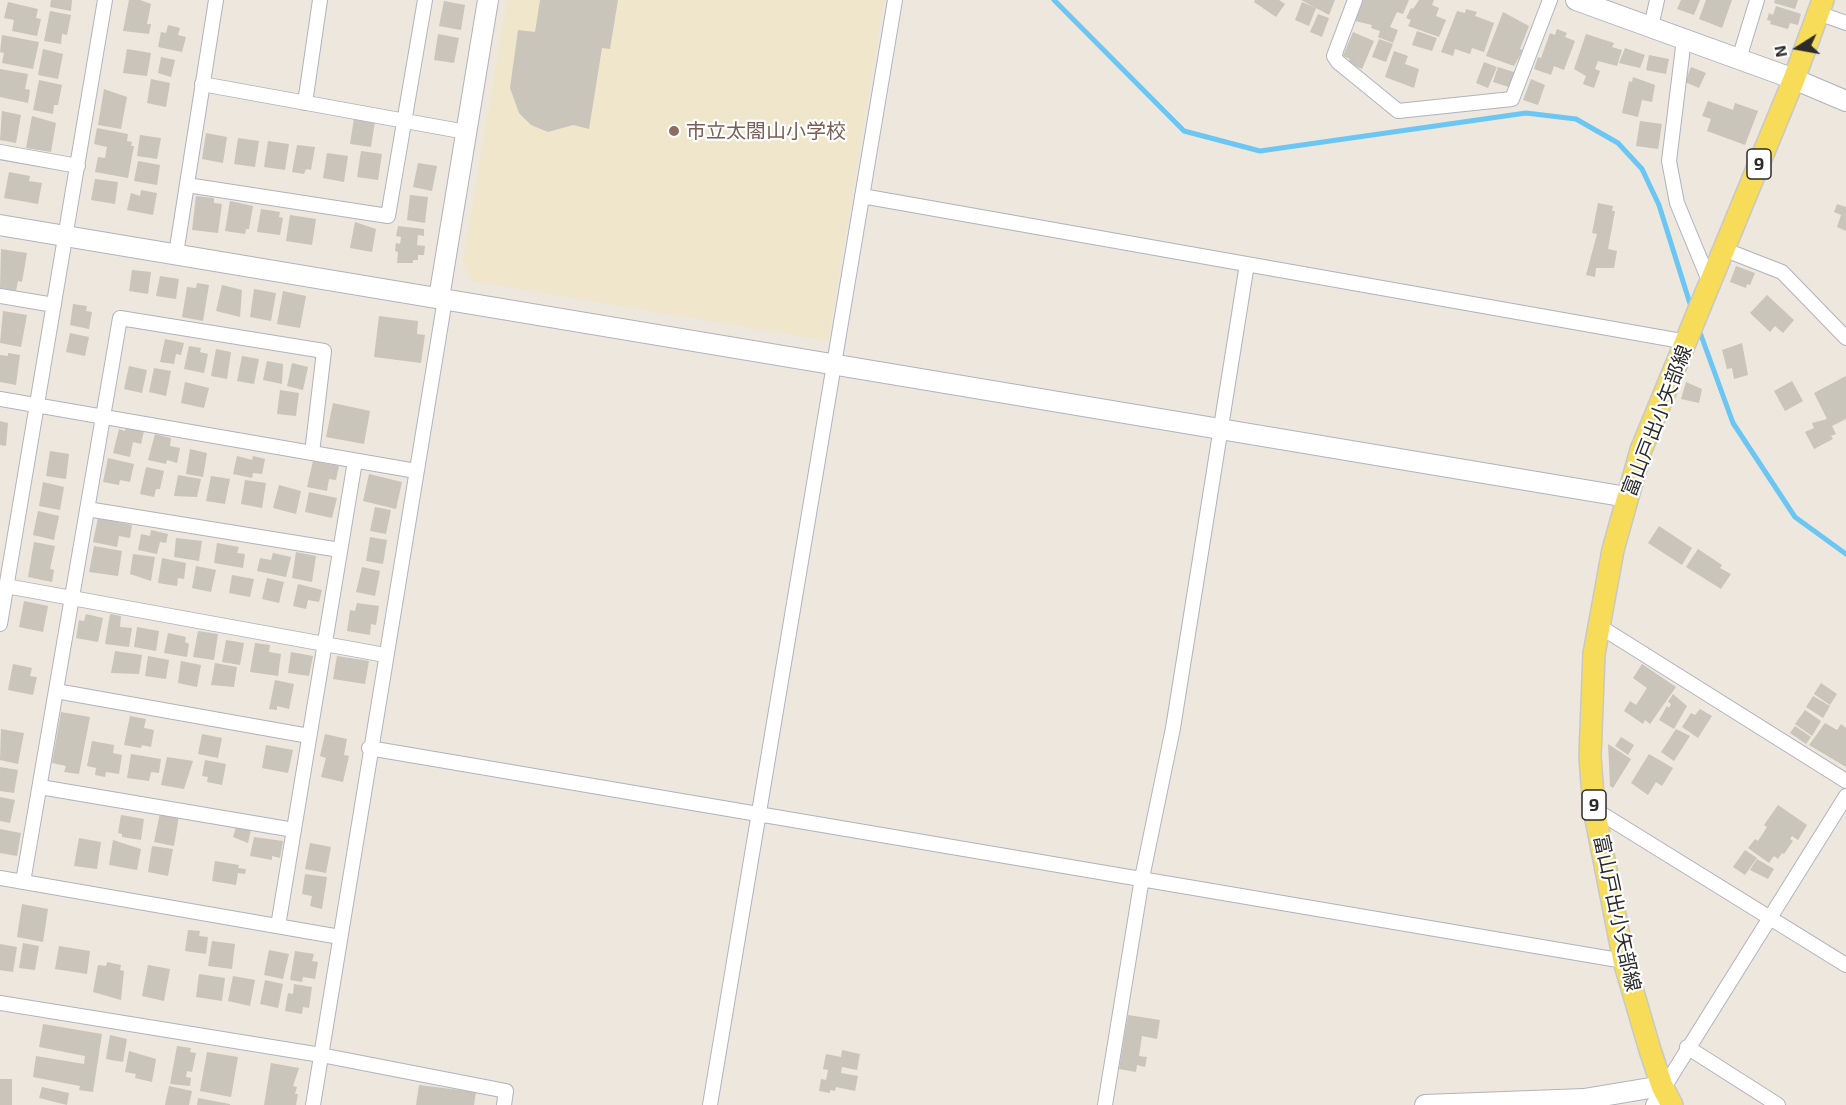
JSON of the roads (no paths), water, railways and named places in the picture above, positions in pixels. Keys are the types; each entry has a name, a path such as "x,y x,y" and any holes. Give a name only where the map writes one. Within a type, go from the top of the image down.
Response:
{"main road":[{"name":"富山戸出小矢部線","path":"1672,1105 1662,1086 1624,961 1594,809 1590,756 1594,654 1613,550 1641,450 1794,79 1821,6"}],"street":[{"path":"0,624 105,0"},
{"path":"176,254 216,0"},
{"path":"305,103 320,0"},
{"path":"187,185 388,216 425,0"},
{"path":"313,1105 369,748 416,471 466,132 488,0"},
{"path":"710,1105 895,0"},
{"path":"1355,0 1334,56 1338,62 1398,111 1512,99 1550,0"},
{"path":"1576,0 1794,79 1846,101"},
{"path":"1650,27 1657,0"},
{"path":"1738,59 1757,0"},
{"path":"1821,6 1846,23"},
{"path":"1684,39 1669,161 1677,203 1709,287"},
{"path":"202,84 466,132"},
{"path":"0,152 78,166"},
{"path":"862,196 1688,338"},
{"path":"0,225 1628,497"},
{"path":"1724,249 1782,272 1846,338"},
{"path":"1105,1105 1142,878 1173,728 1247,264"},
{"path":"0,296 54,306"},
{"path":"23,882 120,318 324,351 312,453"},
{"path":"0,399 416,471"},
{"path":"278,927 356,461"},
{"path":"87,509 340,550"},
{"path":"6,586 385,654"},
{"path":"1599,626 1846,781"},
{"path":"56,691 309,736"},
{"path":"369,748 1624,961"},
{"path":"40,787 294,830"},
{"path":"1653,1105 1662,1086 1846,796"},
{"path":"1594,809 1846,965"},
{"path":"0,878 340,938"},
{"path":"0,1003 321,1055 506,1091 504,1105"},
{"path":"1688,1047 1778,1105"},
{"path":"1425,1105 1584,1099 1662,1086"}],"waterway":[{"path":"1054,0 1184,131 1260,151 1526,113 1576,119 1618,143 1642,169 1659,205 1692,310"},
{"path":"1698,327 1733,423 1795,517 1846,554"}],"place":[{"name":"市立太閤山小学校","path":"674,131"}]}
